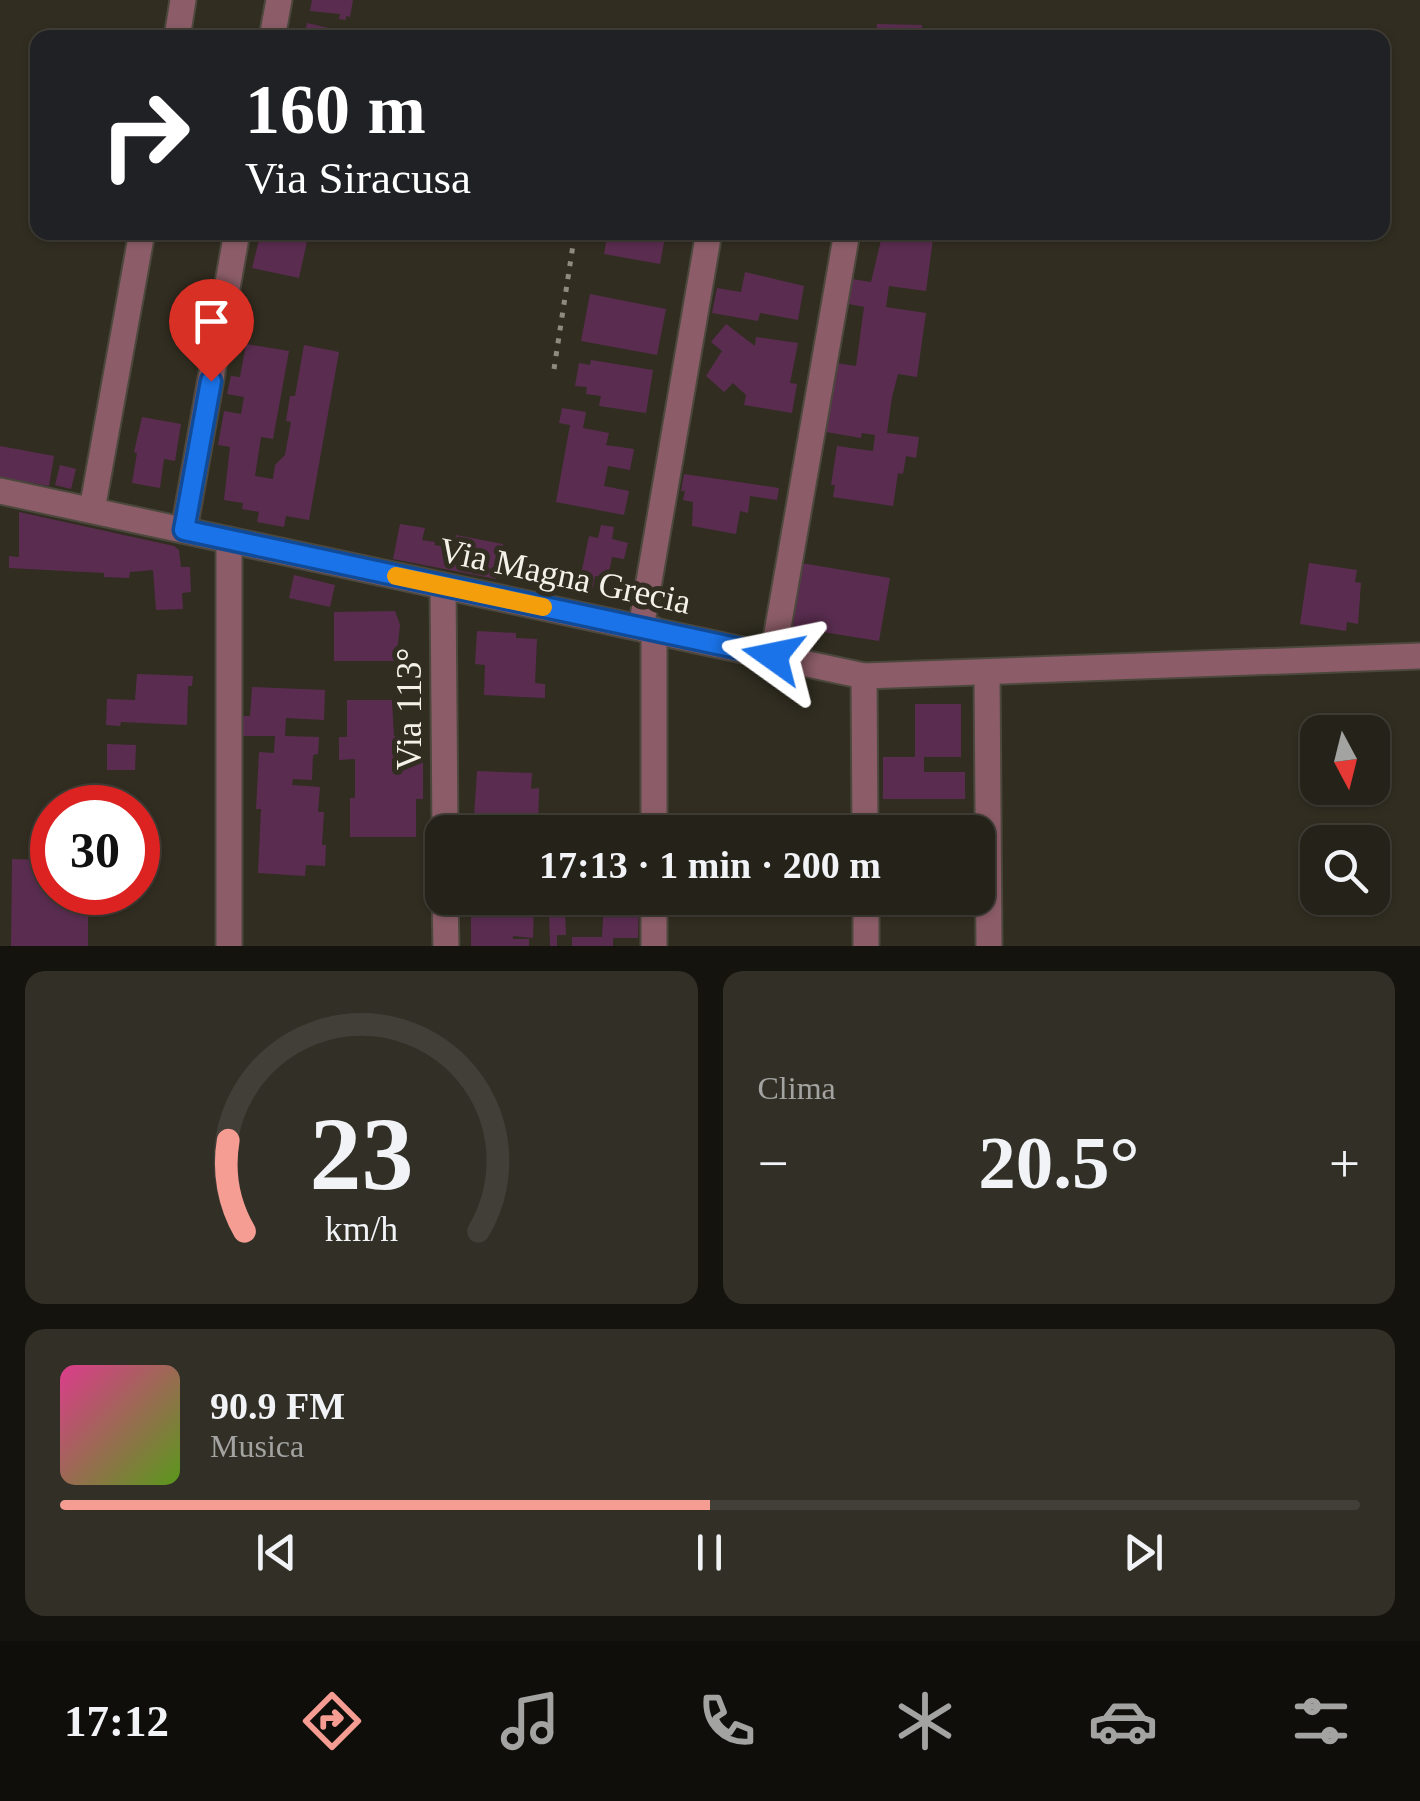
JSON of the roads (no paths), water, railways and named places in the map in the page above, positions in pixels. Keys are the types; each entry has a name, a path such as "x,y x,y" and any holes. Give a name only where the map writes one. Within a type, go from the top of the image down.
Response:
{"street":[{"path":"177,30 183,0"},
{"path":"273,30 279,0"},
{"path":"92,510 141,240"},
{"path":"184,530 236,240"},
{"path":"653,815 647,629 708,240"},
{"path":"773,656 847,240"},
{"name":"Via Magna Grecia","path":"0,491 864,676 1420,656"},
{"path":"229,540 229,946"},
{"name":"Via 113°","path":"443,586 445,815"},
{"path":"986,672 990,946"},
{"path":"864,676 865,815"},
{"path":"445,915 446,946"},
{"path":"654,915 654,946"},
{"path":"866,915 866,946"}]}
